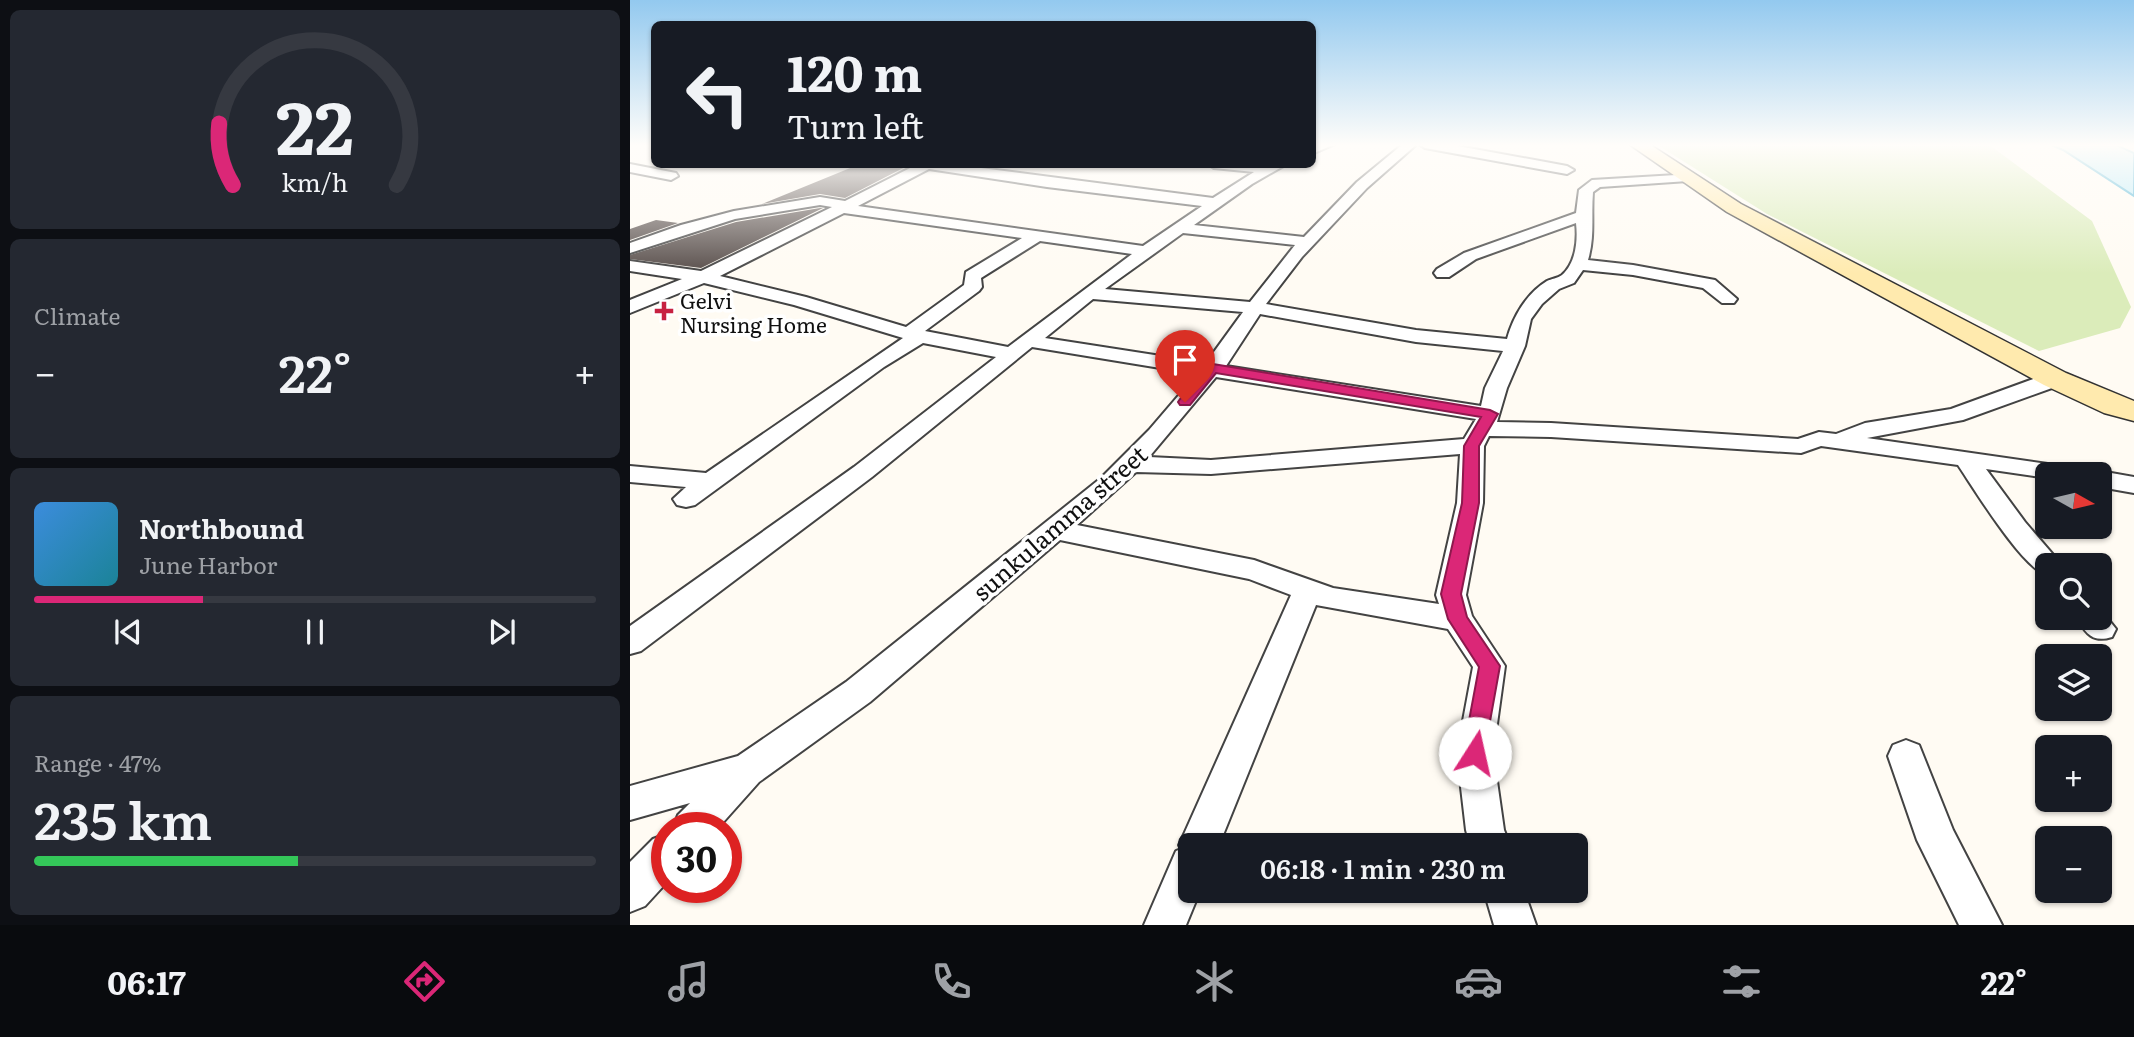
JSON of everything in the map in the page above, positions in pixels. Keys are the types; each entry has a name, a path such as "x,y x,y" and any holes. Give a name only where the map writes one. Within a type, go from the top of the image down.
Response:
{"main road":[{"path":"1703,187 1734,208 2055,379 2115,406 2134,411"}],"street":[{"path":"630,307 703,277 884,187"},
{"path":"1082,187 1216,203"},
{"path":"630,642 863,472 1089,293 1238,187"},
{"name":"sunkulamma street","path":"630,803 748,770 858,692 1055,530 1129,464 1232,345 1265,292 1360,187"},
{"path":"1486,833 1475,753 1489,666 1458,619 1451,594 1482,429 1496,388 1516,346 1522,319 1535,300 1553,285 1568,279 1578,264 1586,241 1583,216 1586,190 1590,187"},
{"path":"630,248 686,228 734,215 820,201 845,207 1147,251"},
{"path":"1443,273 1470,256 1583,216"},
{"path":"1180,228 1308,242"},
{"path":"686,499 915,335 973,287 972,276 1035,236"},
{"path":"1578,264 1633,270 1709,284 1728,299"},
{"path":"630,266 703,277 800,301 915,335 1213,368 1482,429"},
{"path":"1089,293 1255,308 1416,336 1516,346"},
{"path":"1840,441 1865,430 1955,415 2055,379"},
{"path":"1129,464 1211,467 1482,429 1551,430 1801,446 1819,439 2035,468"},
{"path":"1965,458 2015,528 2037,553"},
{"path":"630,474 711,481"},
{"path":"2112,481 2134,485"},
{"path":"1055,530 1254,570 1330,598 1458,619"},
{"path":"1204,833 1308,589"},
{"path":"1906,756 1937,840 1982,925"},
{"path":"707,812 748,770"},
{"path":"630,891 651,869"},
{"path":"1165,925 1178,894"},
{"path":"1508,903 1515,925"}],"green space":[{"path":"1724,187 2046,187 2092,221 2131,307 2120,328 2039,351 1767,214"}],"water":[{"path":"2120,187 2134,187 2134,196"}],"building":[{"path":"803,187 866,187 845,198 820,194 762,204"},
{"path":"823,208 701,268 630,259 630,255 736,222"},
{"path":"656,220 678,223 630,240 630,229"}],"place":[{"name":"Gelvi Nursing Home","path":"664,311"}],"route":[{"path":"1185,402 1213,368 1490,414 1472,446 1470,503 1451,594 1458,619 1489,666 1475,753"}]}
